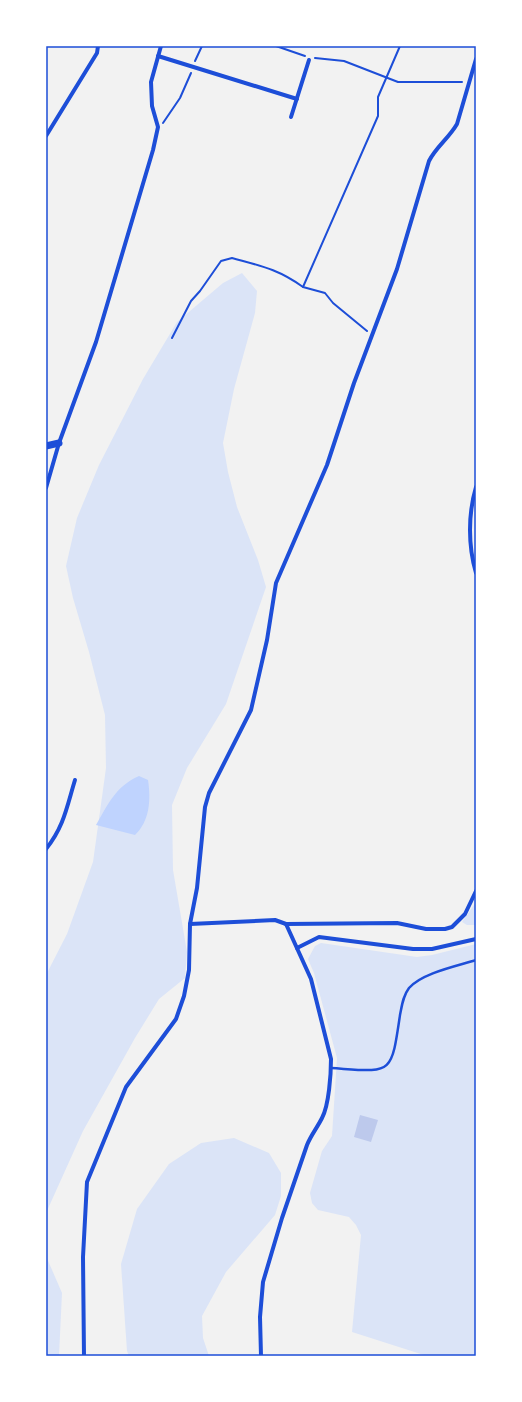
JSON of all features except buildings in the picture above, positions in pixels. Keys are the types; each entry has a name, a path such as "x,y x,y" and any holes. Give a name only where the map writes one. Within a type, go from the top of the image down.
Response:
{"street":[{"path":"46,136 97,53 98,46"},
{"path":"46,488 59,443 96,342 153,150 158,127 152,106 151,82 162,46"},
{"path":"158,56 297,99"},
{"path":"84,1356 83,1257 87,1182 126,1087 176,1019 184,996 188,970 190,924 197,888 206,807 209,794 251,710 276,583 327,465 372,335 397,269 434,150 452,134 457,124 476,59"},
{"path":"291,117 309,60"},
{"path":"46,446 59,443"},
{"path":"476,487 471,514 470,540 476,573"},
{"path":"46,849 57,836 75,780"},
{"path":"190,924 275,920 286,924 397,923 426,929 445,929 452,927 465,914 476,891"},
{"path":"261,1356 260,1317 263,1282 282,1218 307,1145 324,1113 331,1068 331,1059 311,979 286,924"},
{"path":"296,948 319,938 419,949 432,949 476,939"}],"lane":[{"path":"331,1068 376,1071 388,1065 395,1052 402,1003 409,988 423,977 476,960"}],"path":[{"path":"158,127 166,121 180,98 202,46"},
{"path":"276,46 310,57 344,62 398,82 470,82"},
{"path":"303,287 378,116 378,97 400,46"},
{"path":"172,338 191,301 221,262 232,258 270,268 286,274 303,287 325,293 333,303 372,335"}],"shaded area":[{"path":"242,273 257,291 255,313 234,389 223,443 228,472 237,507 258,560 266,587 226,704 187,768 172,805 173,870 187,952 185,978 159,999 135,1038 83,1131 46,1213 46,975 67,934 93,862 106,768 105,715 73,598 66,566 77,518 99,465 143,379 177,322 223,283"},
{"path":"476,902 476,925 467,925 462,922"},
{"path":"321,943 417,957 432,955 476,944 476,1356 427,1356 352,1332 361,1235 356,1225 349,1217 318,1210 312,1203 310,1193 322,1151 332,1136 337,1058 314,973 308,959 315,946"},
{"path":"234,1138 269,1153 281,1173 281,1196 275,1215 226,1272 202,1316 203,1338 209,1356 129,1356 127,1351 121,1264 137,1209 169,1164 201,1143"},
{"path":"46,1256 62,1293 59,1356 46,1356"}],"water":[{"path":"139,776 148,780 149,802 144,823 135,835 96,825 113,796 124,785"}]}
